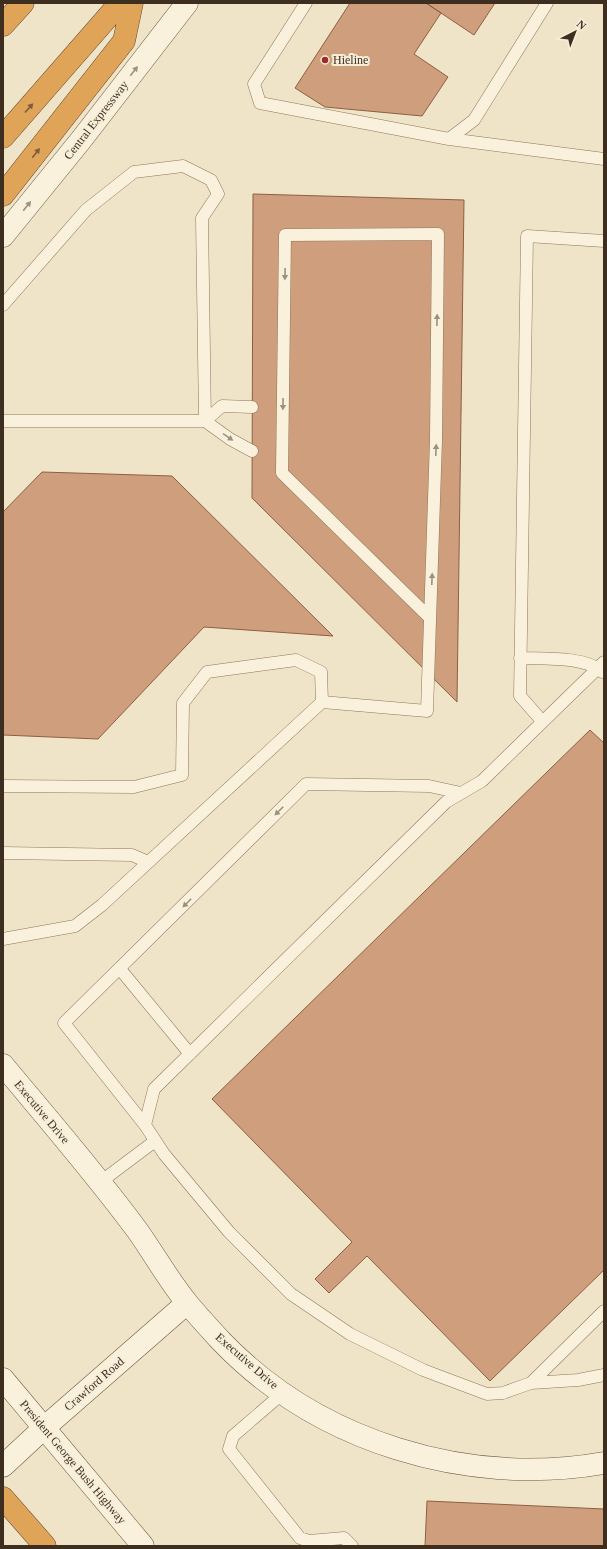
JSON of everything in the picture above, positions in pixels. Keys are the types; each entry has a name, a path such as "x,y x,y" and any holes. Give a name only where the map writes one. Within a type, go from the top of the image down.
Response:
{"highway":[{"path":"3,25 23,3"},
{"path":"3,137 120,3"},
{"path":"3,195 124,41 132,3"},
{"path":"3,1498 44,1546"},
{"path":"3,1507 44,1546"}],"street":[{"name":"Central Expressway","path":"3,236 81,140 187,3"},
{"name":"Executive Drive","path":"3,1065 100,1183 137,1231 187,1303 222,1342 283,1393 333,1424 396,1449 430,1458 490,1468 551,1469 604,1463"},
{"name":"Crawford Road","path":"3,1466 187,1303"},
{"name":"President George Bush Highway","path":"3,1379 143,1546"}],"lane":[{"path":"306,3 254,84 260,103 449,139 604,159"},
{"path":"449,139 474,120 547,3"},
{"path":"3,305 86,210 134,172 183,166 211,180 218,194 202,218 205,421"},
{"path":"3,939 75,926 102,905 322,702 427,711 436,440 438,234 285,235 282,473 430,618"},
{"path":"542,721 520,696 527,236 604,241"},
{"path":"205,421 222,406 252,407"},
{"path":"3,421 205,421 230,439 252,451"},
{"path":"520,658 573,660 602,668"},
{"path":"3,786 134,787 182,775 183,703 208,672 296,660 321,672 322,702"},
{"path":"145,1125 154,1090 190,1054 446,802 482,780 542,721 602,668"},
{"path":"461,793 429,786 306,784 64,1024 145,1125 164,1154 229,1232 291,1294 350,1334 424,1370 487,1394 503,1393 531,1383 578,1380 604,1375"},
{"path":"3,853 132,855 148,862"},
{"path":"120,969 190,1054"},
{"path":"100,1183 155,1141"},
{"path":"531,1383 604,1310"},
{"path":"283,1393 233,1436 229,1449 300,1538 309,1541 344,1538 352,1546"}],"building":[{"path":"350,3 426,3 441,13 414,54 448,77 422,116 325,107 295,88"},
{"path":"426,3 495,3 474,35"},
{"path":"253,194 464,200 457,702 252,498"},
{"path":"42,472 172,476 333,636 204,627 98,739 3,735 3,512"},
{"path":"590,730 604,743 604,1270 490,1381 367,1256 329,1293 315,1279 352,1242 212,1099"},
{"path":"427,1501 604,1509 604,1546 425,1546"}],"place":[{"name":"Hieline","path":"325,60"}]}
